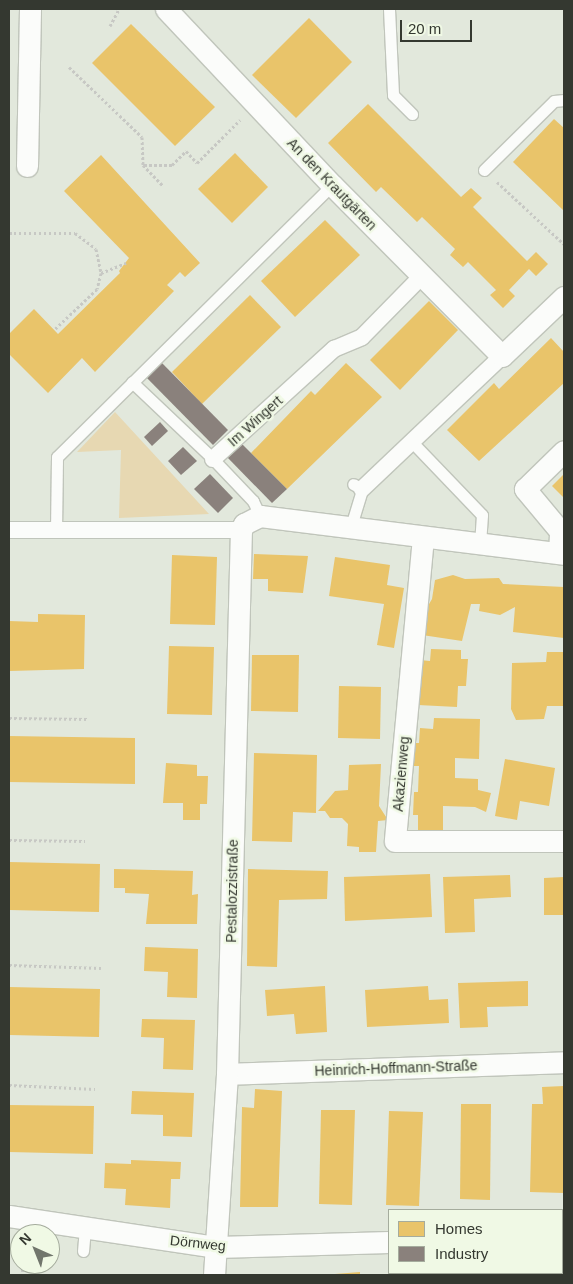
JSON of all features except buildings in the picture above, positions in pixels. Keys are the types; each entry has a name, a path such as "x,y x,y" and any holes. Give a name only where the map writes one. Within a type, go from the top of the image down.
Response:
{"street":[{"path":"27,166 30,9"},
{"name":"An den Krautgärten","path":"166,9 332,185 502,356"},
{"name":"Im Wingert","path":"213,459 334,349 362,337 422,276"},
{"path":"357,486 412,442 564,297"},
{"path":"9,530 241,530 244,524 260,516 352,526 423,537 562,554 560,531 524,490 564,451"},
{"name":"Pestalozzistraße","path":"214,1275 228,1074 241,530"},
{"name":"Akazienweg","path":"423,537 395,841 564,841"},
{"name":"Heinrich-Hoffmann-Straße","path":"228,1074 564,1062"},
{"name":"Dörnweg","path":"9,1216 217,1247 388,1242"}],"lane":[{"path":"389,9 393,95 412,114"},
{"path":"484,170 554,101 564,100"},
{"path":"56,530 57,457 332,185"},
{"path":"132,382 213,459 253,501 260,516"},
{"path":"412,442 482,515 480,544"},
{"path":"352,526 357,486"},
{"path":"83,1251 85,1227"}],"path":[{"path":"110,26 119,9"},
{"path":"69,67 142,137 143,165 163,186"},
{"path":"143,165 172,165 186,151 197,163 256,104"},
{"path":"484,170 564,244"},
{"path":"9,233 75,233 96,249 100,273 97,289 54,330"},
{"path":"100,273 126,263"},
{"path":"9,718 89,719"},
{"path":"9,840 86,841"},
{"path":"9,965 101,968"},
{"path":"9,1085 95,1089"}],"shaded area":[{"path":"115,412 209,514 119,518 121,450 77,452"}]}
